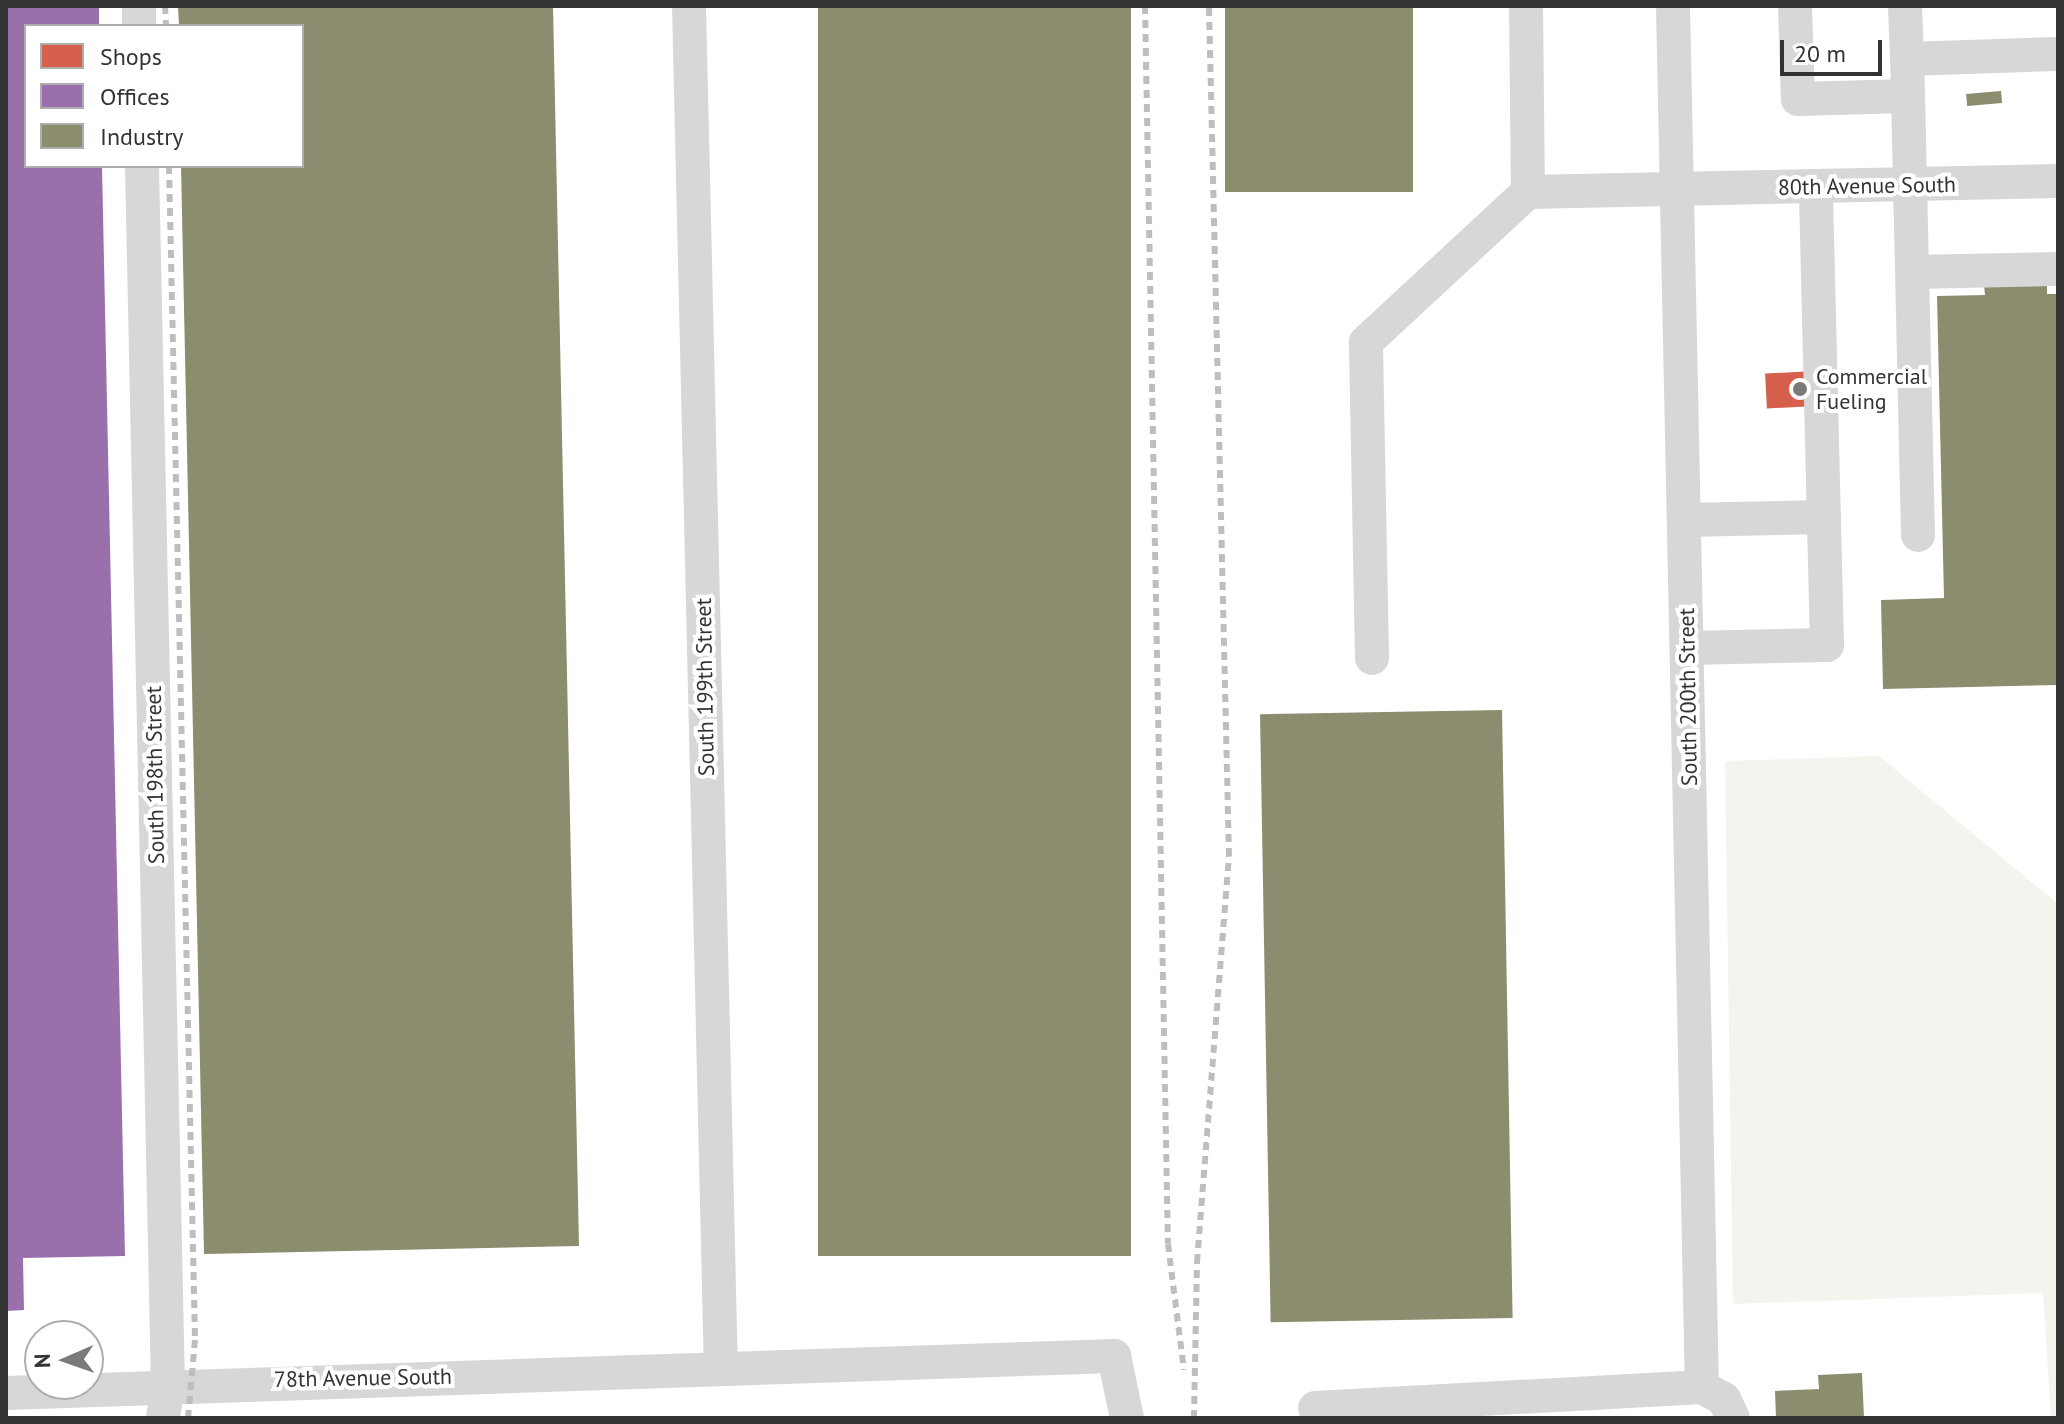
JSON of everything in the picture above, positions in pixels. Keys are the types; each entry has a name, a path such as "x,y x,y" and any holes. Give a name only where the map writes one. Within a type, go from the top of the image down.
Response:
{"street":[{"name":"South 199th Street","path":"689,6 721,1369"},
{"path":"1372,658 1366,342 1528,192 1526,6"},
{"name":"South 200th Street","path":"1673,6 1702,1387"},
{"path":"1795,6 1798,99 1908,96"},
{"path":"1905,6 1918,535"},
{"path":"1907,59 2058,54"},
{"name":"South 198th Street","path":"142,168 168,1383 163,1418"},
{"name":"80th Avenue South","path":"1528,192 2058,181"},
{"path":"1687,648 1827,645 1816,188"},
{"path":"1913,272 2058,269"},
{"path":"1684,520 1824,517"},
{"name":"78th Avenue South","path":"6,1393 168,1383 1114,1356 1127,1418"},
{"path":"1315,1408 1390,1411 1702,1387 1724,1399 1733,1418"}],"shaded area":[{"path":"1879,756 2058,904 2058,1418 2051,1418 2043,1293 1733,1304 1725,761"}],"building: Shops":[{"name":"Commercial Fueling","path":"1833,370 1835,405 1767,409 1765,374"}],"building: Offices":[{"path":"6,6 99,6 99,24 24,24 24,168 102,168 125,1256 23,1258 24,1310 6,1311"}],"building: Industry":[{"path":"178,6 553,6 579,1246 204,1254 181,168 304,168 304,24 179,24"},
{"path":"818,6 1131,6 1131,1256 818,1256"},
{"path":"1225,6 1413,6 1413,192 1225,192"},
{"path":"2001,91 2002,103 1967,106 1966,94"},
{"path":"2047,284 2047,294 2058,294 2058,685 1883,689 1881,600 1944,598 1937,296 1985,295 1984,285"},
{"path":"1502,710 1513,1318 1271,1322 1260,714"},
{"path":"1862,1373 1864,1418 1776,1418 1775,1391 1819,1389 1818,1375"}],"railway":[{"path":"165,6 166,24"},
{"path":"1145,6 1168,1244 1184,1370"},
{"path":"1194,1418 1197,1262 1229,856 1209,6"},
{"path":"169,168 195,1340 188,1418"}],"place":[{"name":"Commercial Fueling","path":"1800,389"}]}
